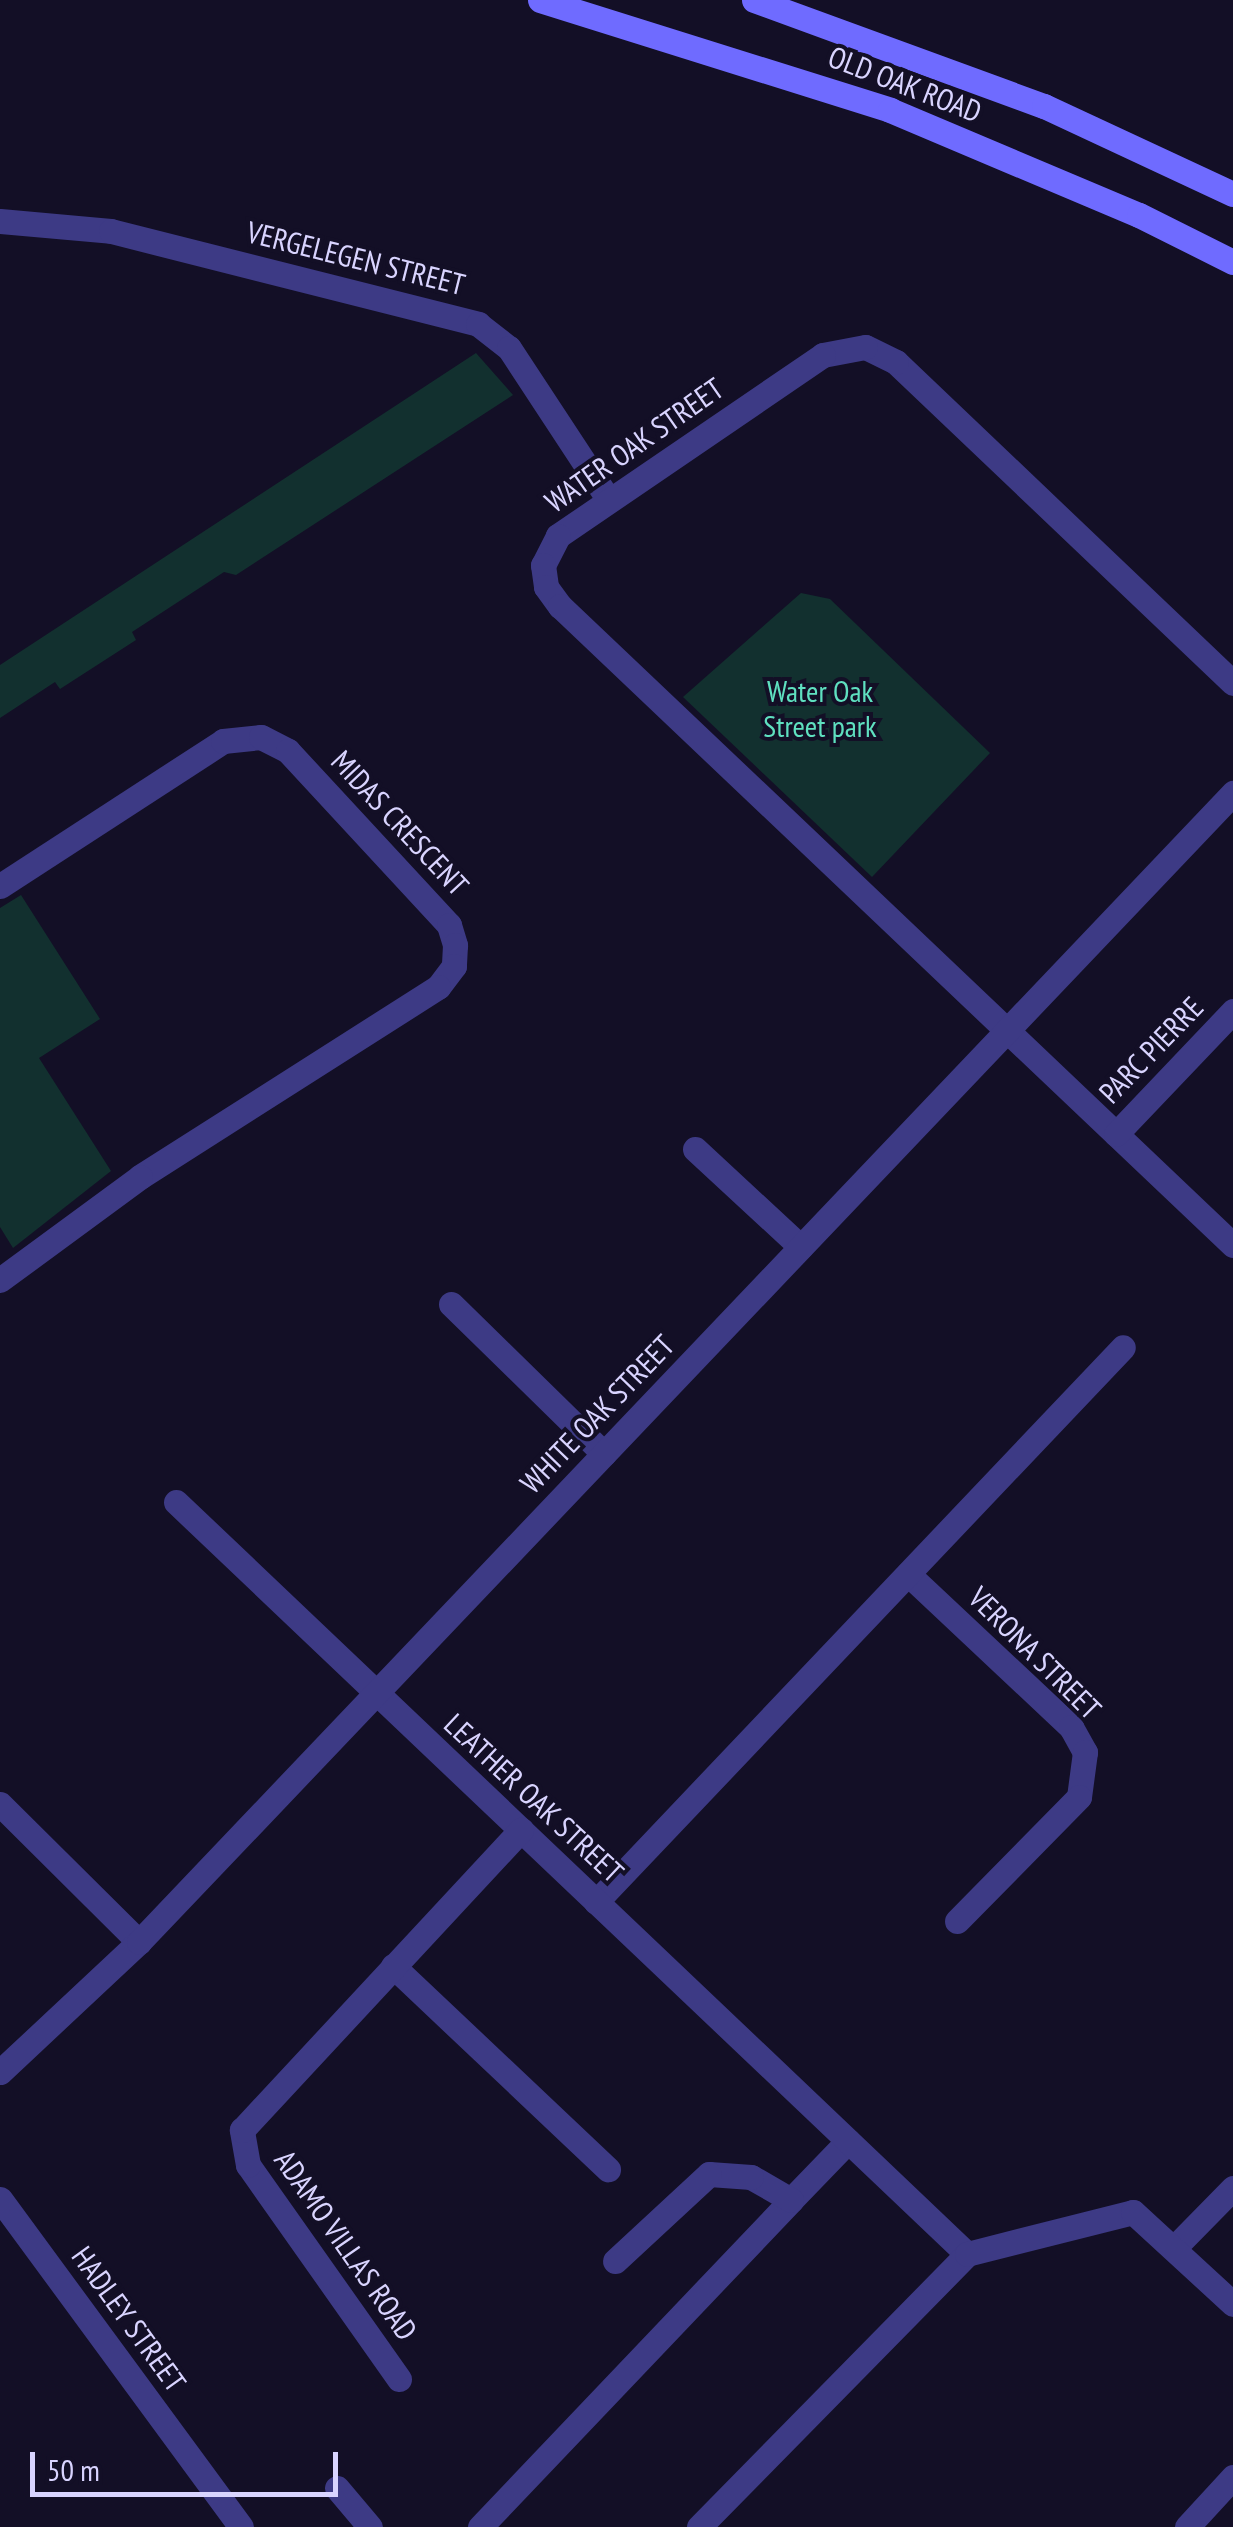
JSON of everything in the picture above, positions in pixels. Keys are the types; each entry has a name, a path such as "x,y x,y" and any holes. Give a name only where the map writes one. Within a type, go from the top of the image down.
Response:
{"main road":[{"name":"OLD OAK ROAD","path":"540,0 890,110 1139,215 1233,262"},
{"name":"OLD OAK ROAD","path":"754,0 1044,106 1233,194"}],"street":[{"name":"VERGELEGEN STREET","path":"0,221 110,231 478,324 510,348 609,500"},
{"name":"WATER OAK STREET","path":"1007,1030 552,598 544,576 550,545 609,500 823,354 865,347 896,362 1233,684"},
{"name":"MIDAS CRESCENT","path":"0,886 223,741 261,737 288,751 312,776 449,924 455,944 454,966 438,987 140,1176 0,1280"},
{"name":"WHITE OAK STREET","path":"0,2072 139,1942 1233,793"},
{"name":"PARC PIERRE","path":"1116,1134 1233,1012"},
{"path":"1007,1030 1233,1244"},
{"path":"695,1149 801,1247"},
{"path":"451,1304 604,1454"},
{"path":"596,1902 1124,1347"},
{"name":"LEATHER OAK STREET","path":"176,1502 967,2254"},
{"name":"VERONA STREET","path":"908,1574 1072,1727 1085,1752 1079,1797 957,1922"},
{"path":"0,1804 139,1942"},
{"name":"ADAMO VILLAS ROAD","path":"399,2379 248,2164 242,2142 246,2120 521,1830"},
{"path":"392,1966 608,2170"},
{"path":"480,2527 848,2141"},
{"path":"615,2260 710,2174 751,2177 792,2200"},
{"path":"1174,2248 1233,2188"},
{"name":"HADLEY STREET","path":"0,2199 241,2527"},
{"path":"699,2527 967,2254 1125,2212 1142,2216 1233,2304"},
{"path":"1187,2527 1233,2478"},
{"path":"337,2488 370,2527"}],"green space":[{"path":"476,353 513,395 236,575 224,572 132,632 136,640 60,689 55,682 0,718 0,665"},
{"name":"Water Oak Street park","path":"801,593 830,599 990,753 872,877 683,697"},
{"path":"21,895 100,1019 39,1058 111,1171 13,1248 0,1227 0,908"}]}
